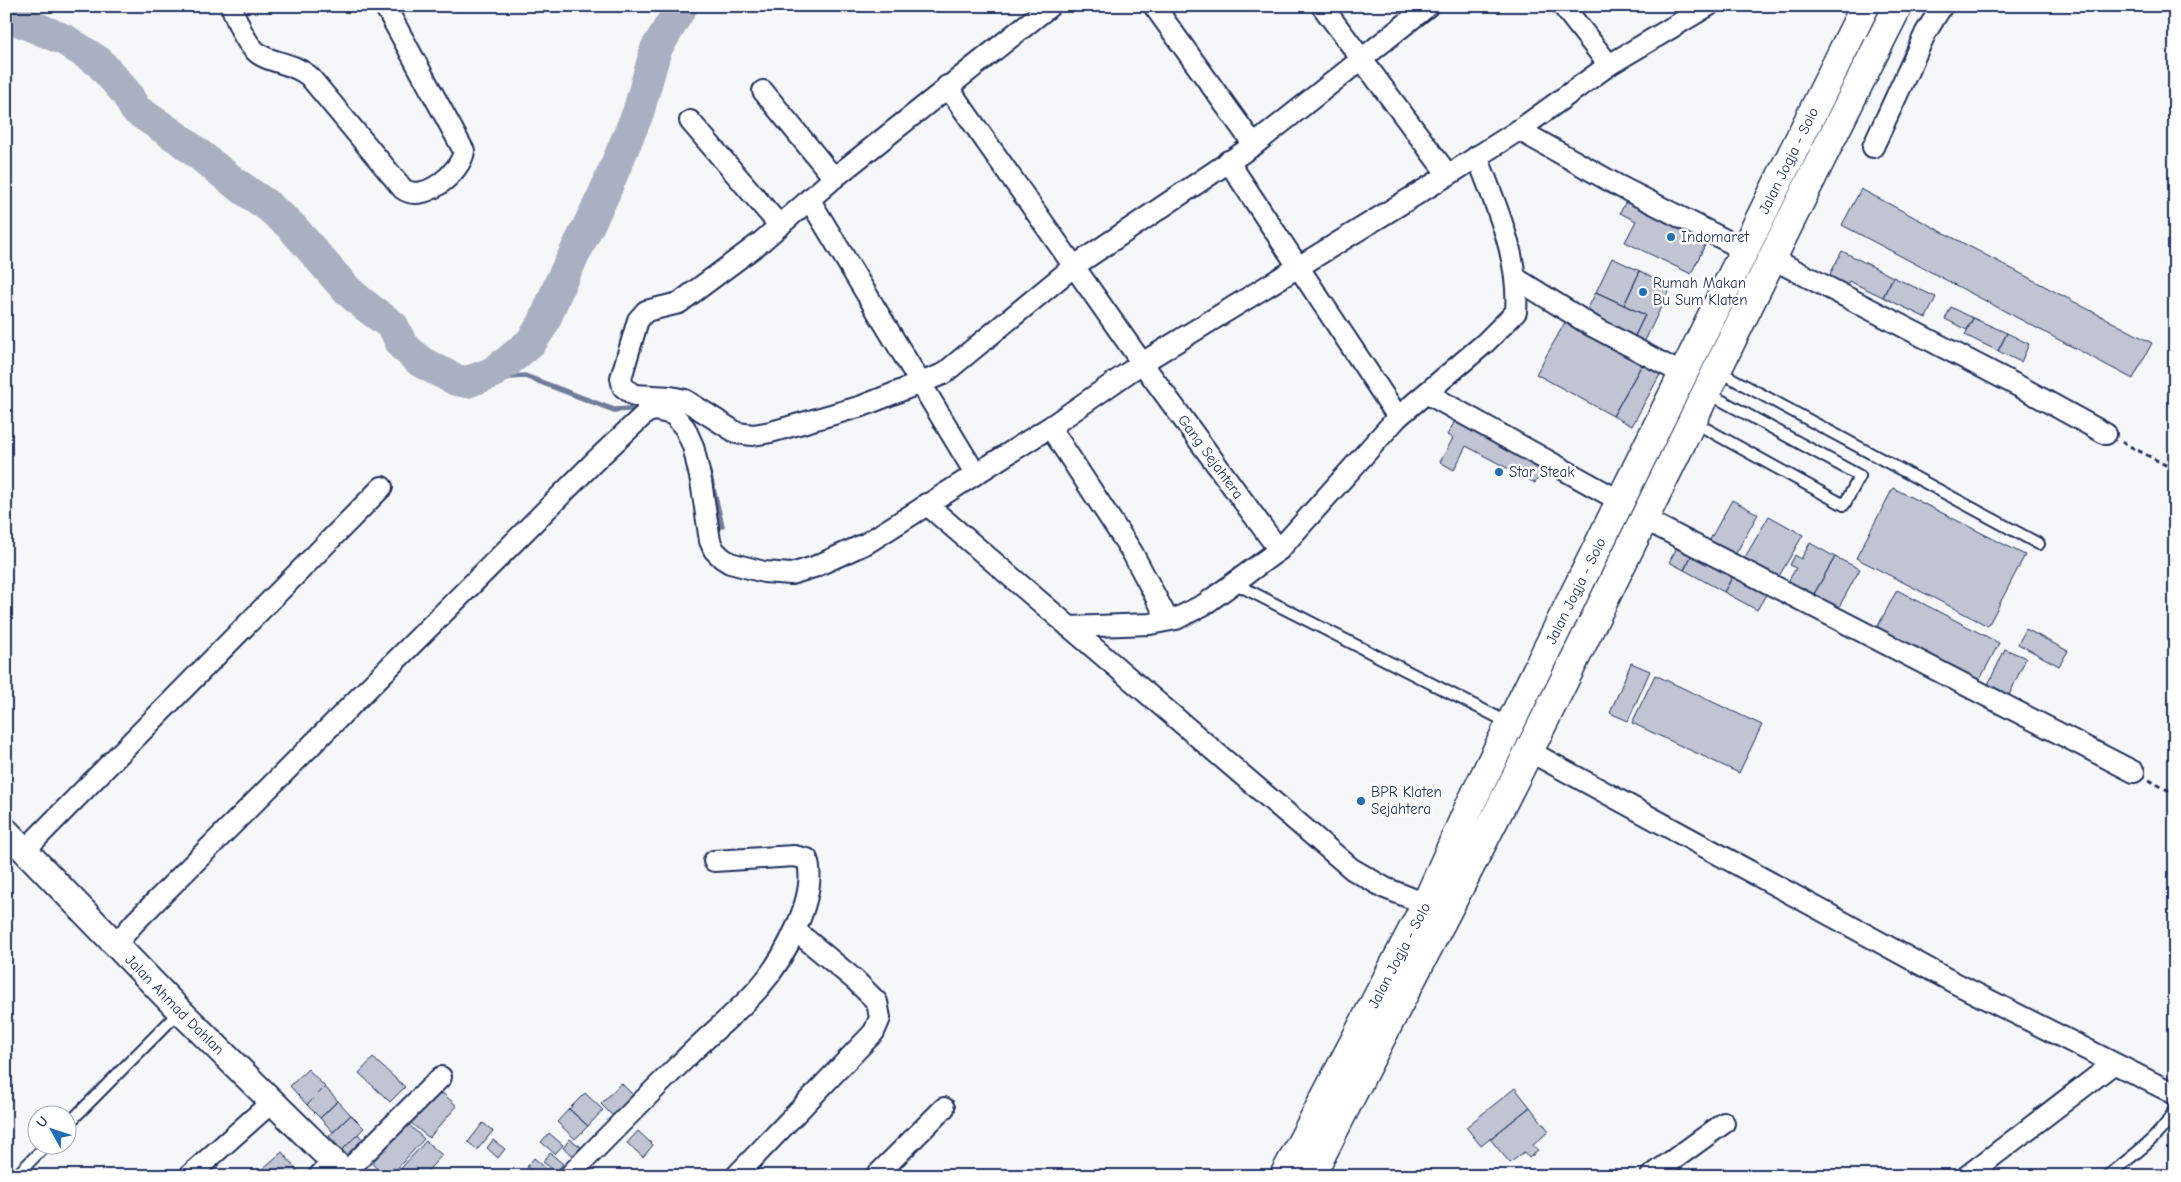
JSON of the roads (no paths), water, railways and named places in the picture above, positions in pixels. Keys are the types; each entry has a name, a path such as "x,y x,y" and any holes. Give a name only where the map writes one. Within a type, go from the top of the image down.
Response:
{"highway":[{"name":"Jalan Jogja - Solo","path":"1284,1176 1426,904 1510,724 1865,6"},
{"name":"Jalan Jogja - Solo","path":"1312,1176 1369,1058 1529,751 1771,258 1898,6"},
{"path":"1806,126 1831,138"}],"street":[{"path":"231,6 246,39 260,55 299,68 309,76 403,189 410,194 422,194 432,189 458,167 463,160 464,151 385,6"},
{"path":"1050,6 947,86 808,199 780,226 680,303 646,310 638,320 621,378 623,387 655,410 673,414 685,428 693,446 701,481 710,541 714,550 730,563 764,572 791,574 814,567 867,543 1050,427 1142,363 1448,175 1519,130 1609,65 1708,6"},
{"path":"1154,6 1254,145"},
{"path":"1322,6 1448,175"},
{"path":"117,943 135,922 596,460 647,404 685,400 737,434 753,435 771,432 862,406 943,374 1073,267 1254,145 1428,6"},
{"path":"1563,6 1609,65"},
{"path":"1873,147 1926,32 1942,6"},
{"name":"Gang Sejahtera","path":"947,86 1073,267 1279,550"},
{"path":"763,91 834,178"},
{"path":"690,121 780,226"},
{"path":"1519,130 1617,185 1745,250"},
{"path":"1069,627 1150,624 1176,618 1205,604 1279,550 1398,416 1428,394 1485,343 1516,312 1517,279 1500,218 1477,156"},
{"path":"1228,161 1398,416"},
{"path":"808,199 975,473"},
{"path":"1771,258 2028,391 2106,434"},
{"path":"1517,279 1592,326 1683,374"},
{"path":"1428,394 1620,501"},
{"path":"1050,427 1132,552 1168,620"},
{"path":"25,850 382,487"},
{"path":"926,504 1352,868 1385,888 1426,904"},
{"path":"1644,519 2134,772"},
{"path":"1529,751 1952,982 2175,1094"},
{"name":"Jalan Ahmad Dahlan","path":"6,831 117,943 180,1011 272,1102 336,1171"},
{"path":"569,1176 687,1056 759,988 796,931 808,892 811,871 807,859 794,856 714,861"},
{"path":"736,1176 874,1032 880,1018 877,1002 796,931"},
{"path":"1967,1176 2113,1064"},
{"path":"336,1171 441,1077"},
{"path":"189,1176 272,1102"},
{"path":"876,1176 944,1108"},
{"path":"1651,1176 1724,1123"}],"lane":[{"path":"1692,420 1844,505 1860,476 1711,381"},
{"path":"1711,381 2039,544"},
{"path":"1234,583 1510,724"},
{"path":"78,1114 180,1011"},
{"path":"2108,1176 2170,1119 2175,1108"},
{"path":"16,1176 37,1154"}],"waterway":[{"path":"6,15 65,40 99,62 127,94 135,109 178,138 235,183 268,206 292,227 346,289 393,326 402,345 421,362 456,380 467,382 492,373 507,362 531,342 543,324 561,281 603,196 638,113 656,49 682,6"},
{"path":"479,379 525,376 614,410 643,408"},
{"path":"709,472 722,526"}],"place":[{"name":"Indomaret","path":"1671,237"},
{"name":"Rumah Makan Bu Sum Klaten","path":"1643,292"},
{"name":"Star Steak","path":"1499,472"},
{"name":"BPR Klaten Sejahtera","path":"1361,801"}]}
